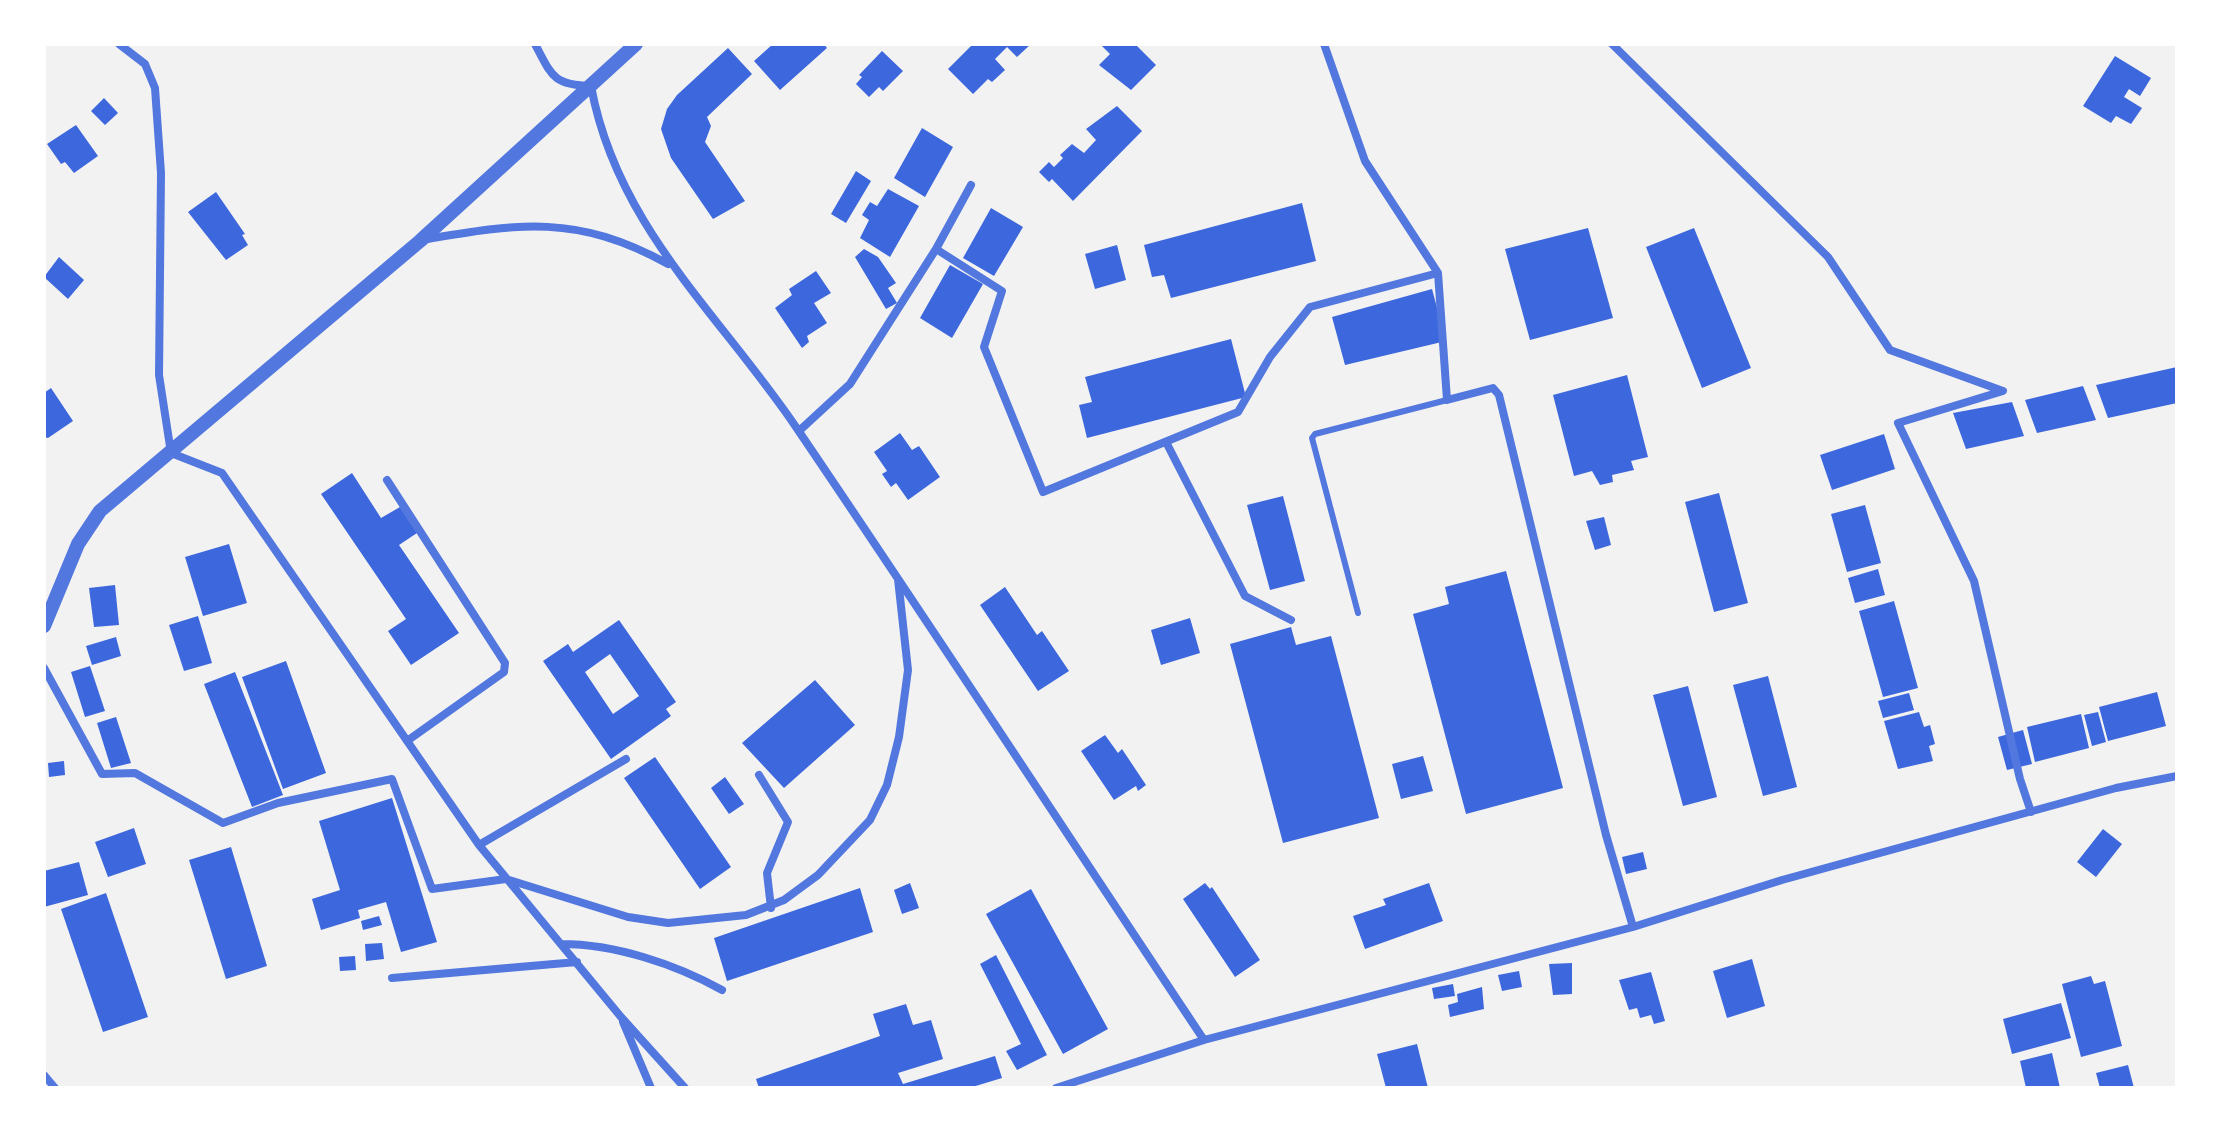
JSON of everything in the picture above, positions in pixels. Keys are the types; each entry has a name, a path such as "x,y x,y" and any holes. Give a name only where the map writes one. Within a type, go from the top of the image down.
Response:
{"street":[{"path":"119,44 145,64 155,88 161,173 159,375 171,453"},
{"path":"535,44 552,77 566,86 591,86"},
{"path":"44,626 78,544 100,511 420,241 636,44"},
{"path":"1324,44 1365,161 1438,273 1447,400 1493,388 1499,395 1606,835 1633,927"},
{"path":"1612,44 1828,257 1890,350 2003,391 1898,423 1974,581 2020,779 2031,812"},
{"path":"591,86 599,126 621,183 672,266 769,387 1204,1040"},
{"path":"799,431 850,384 936,249 971,185"},
{"path":"420,241 484,229 554,224 615,240 672,266"},
{"path":"936,249 1002,291 984,347 1043,492 1238,412 1270,357 1310,307 1438,273"},
{"path":"1166,442 1245,596 1291,620"},
{"path":"171,453 222,473 479,845 621,1017 685,1088"},
{"path":"387,480 503,659 504,672 407,741"},
{"path":"44,668 102,774 135,773 223,823 278,803 392,779 432,889 506,879 628,917 668,923 707,921 771,908 818,875 870,820 887,785 899,737 908,670 898,579"},
{"path":"479,845 626,759"},
{"path":"759,775 788,822 767,873 771,908"},
{"path":"1056,1088 1204,1040 1633,927 1782,880 2116,788 2177,776"},
{"path":"561,944 587,944 622,951 722,990"},
{"path":"392,978 577,962"},
{"path":"621,1017 651,1088"},
{"path":"44,1075 55,1088"}],"lane":[{"path":"1358,613 1312,442 1315,434 1447,400"}],"building":[{"path":"773,44 824,44 827,48 780,90 754,61"},
{"path":"973,44 1031,44 1017,57 1007,47 995,59 1005,70 992,82 988,79 973,94 948,69"},
{"path":"1100,44 1135,44 1156,65 1131,90 1099,65 1110,54"},
{"path":"728,48 752,74 707,117 711,126 705,142 745,201 713,219 671,158 661,129 667,109 677,95"},
{"path":"882,51 903,71 883,91 879,87 869,97 856,84 862,77 859,75"},
{"path":"2115,56 2151,78 2140,96 2129,89 2124,97 2142,108 2131,124 2116,116 2111,123 2083,106"},
{"path":"104,98 118,113 105,125 91,111"},
{"path":"1117,106 1142,131 1073,201 1052,179 1049,182 1039,172 1049,162 1054,167 1063,158 1060,155 1072,144 1084,153 1096,140 1086,129"},
{"path":"76,125 98,156 74,173 65,162 61,164 47,144"},
{"path":"922,128 953,147 925,197 894,178"},
{"path":"856,171 871,181 846,223 831,214"},
{"path":"888,189 919,206 890,257 860,238 869,220 862,215 870,202 877,206"},
{"path":"216,192 245,234 242,235 248,245 226,260 188,212"},
{"path":"1302,203 1316,261 1171,298 1164,275 1152,277 1144,245"},
{"path":"991,208 1023,227 994,276 963,258"},
{"path":"1588,228 1613,318 1530,340 1505,249"},
{"path":"1694,228 1751,368 1702,388 1646,247"},
{"path":"1117,245 1126,280 1095,289 1085,254"},
{"path":"864,249 878,257 896,283 888,288 897,303 886,309 855,257"},
{"path":"59,257 84,280 68,299 44,277"},
{"path":"950,265 983,284 952,338 920,318"},
{"path":"816,271 831,293 814,303 827,323 807,336 809,342 802,348 775,308 792,295 789,289"},
{"path":"1432,289 1446,341 1345,365 1332,317"},
{"path":"1231,339 1246,397 1087,438 1079,405 1092,402 1085,377"},
{"path":"2177,367 2177,403 2108,418 2096,385"},
{"path":"1627,375 1648,457 1631,461 1634,470 1612,475 1613,482 1600,485 1592,471 1574,476 1553,395"},
{"path":"2083,386 2096,420 2037,433 2025,400"},
{"path":"51,388 73,421 48,438 44,437 44,393"},
{"path":"2012,402 2024,436 1966,449 1953,413"},
{"path":"900,433 912,450 919,446 940,477 908,500 896,483 891,487 882,474 887,471 874,452"},
{"path":"1884,434 1895,469 1832,490 1820,455"},
{"path":"352,473 381,518 400,507 417,533 399,545 459,633 411,665 388,631 406,619 321,494"},
{"path":"1719,493 1748,603 1714,612 1685,502"},
{"path":"1283,496 1305,581 1270,590 1247,505"},
{"path":"1865,505 1881,563 1847,572 1831,514"},
{"path":"1604,517 1611,545 1595,550 1586,521"},
{"path":"229,544 247,603 203,616 185,557"},
{"path":"1878,569 1885,595 1855,603 1848,578"},
{"path":"1506,571 1563,788 1466,814 1413,614 1449,604 1445,587"},
{"path":"115,585 119,625 94,627 89,588"},
{"path":"1005,587 1037,635 1042,631 1069,671 1038,691 980,605"},
{"path":"1894,601 1918,688 1883,697 1859,611"},
{"path":"198,616 212,663 184,671 169,625"},
{"path":"1190,618 1200,653 1161,665 1151,630"},
{"path":"619,620 676,702 666,709 671,716 611,759 543,661 568,644 573,652","holes":["610,654 639,696 613,714 585,672"]},
{"path":"1291,627 1296,645 1331,636 1379,818 1283,843 1230,644"},
{"path":"116,637 121,656 92,665 86,646"},
{"path":"286,661 326,773 283,789 242,677"},
{"path":"90,666 105,711 85,717 71,672"},
{"path":"235,672 283,795 252,807 204,684"},
{"path":"1768,676 1797,787 1763,796 1733,685"},
{"path":"815,680 855,725 784,788 742,743"},
{"path":"1688,686 1717,797 1683,806 1653,695"},
{"path":"2157,692 2166,726 2108,741 2099,707"},
{"path":"1909,693 1914,710 1883,718 1878,701"},
{"path":"1919,712 1924,727 1930,725 1935,744 1929,746 1933,761 1898,769 1884,721"},
{"path":"2098,712 2106,742 2092,746 2084,715"},
{"path":"2081,714 2089,748 2035,762 2027,727"},
{"path":"116,717 131,763 111,768 97,723"},
{"path":"2023,730 2032,764 2007,770 1998,737"},
{"path":"1105,735 1118,753 1122,749 1146,785 1138,791 1136,786 1114,800 1081,751"},
{"path":"1423,756 1433,791 1401,799 1392,764"},
{"path":"655,757 731,867 700,889 624,778"},
{"path":"64,761 65,775 49,777 48,763"},
{"path":"725,777 744,804 729,814 711,788"},
{"path":"392,798 437,942 401,952 386,902 358,910 360,918 321,930 312,899 340,890 319,821"},
{"path":"134,828 146,864 108,877 95,842"},
{"path":"2103,829 2122,844 2096,877 2077,862"},
{"path":"231,847 267,966 226,979 189,860"},
{"path":"1643,852 1647,869 1626,874 1622,857"},
{"path":"79,862 88,895 44,907 44,871"},
{"path":"910,883 919,908 902,914 894,890"},
{"path":"1205,883 1210,889 1212,887 1260,960 1235,977 1183,899"},
{"path":"1429,883 1443,921 1365,949 1353,916 1386,905 1383,899"},
{"path":"860,888 873,932 727,981 714,938"},
{"path":"1031,889 1108,1029 1063,1054 986,914"},
{"path":"106,893 148,1017 103,1032 61,909"},
{"path":"379,916 382,925 363,930 361,921"},
{"path":"382,943 384,959 366,961 365,944"},
{"path":"996,955 1047,1055 1017,1070 1006,1051 1021,1044 980,964"},
{"path":"355,956 356,970 340,971 339,957"},
{"path":"1752,959 1765,1006 1727,1018 1713,971"},
{"path":"1572,963 1572,994 1553,995 1549,964"},
{"path":"1519,971 1522,987 1502,991 1498,975"},
{"path":"1651,972 1665,1021 1654,1024 1651,1015 1640,1018 1637,1008 1629,1010 1619,980"},
{"path":"2091,976 2094,984 2105,981 2122,1046 2081,1057 2062,984"},
{"path":"1453,984 1455,996 1434,999 1432,988"},
{"path":"1482,987 1484,1009 1450,1017 1448,1005 1458,1002 1457,994"},
{"path":"2061,1003 2071,1038 2012,1054 2003,1019"},
{"path":"906,1004 913,1025 931,1020 943,1059 898,1073 903,1084 995,1056 1002,1078 969,1088 759,1088 756,1079 880,1036 873,1014"},
{"path":"1417,1044 1428,1088 1386,1088 1377,1054"},
{"path":"2052,1053 2060,1088 2026,1088 2020,1061"},
{"path":"2128,1065 2134,1088 2100,1088 2096,1073"}]}
